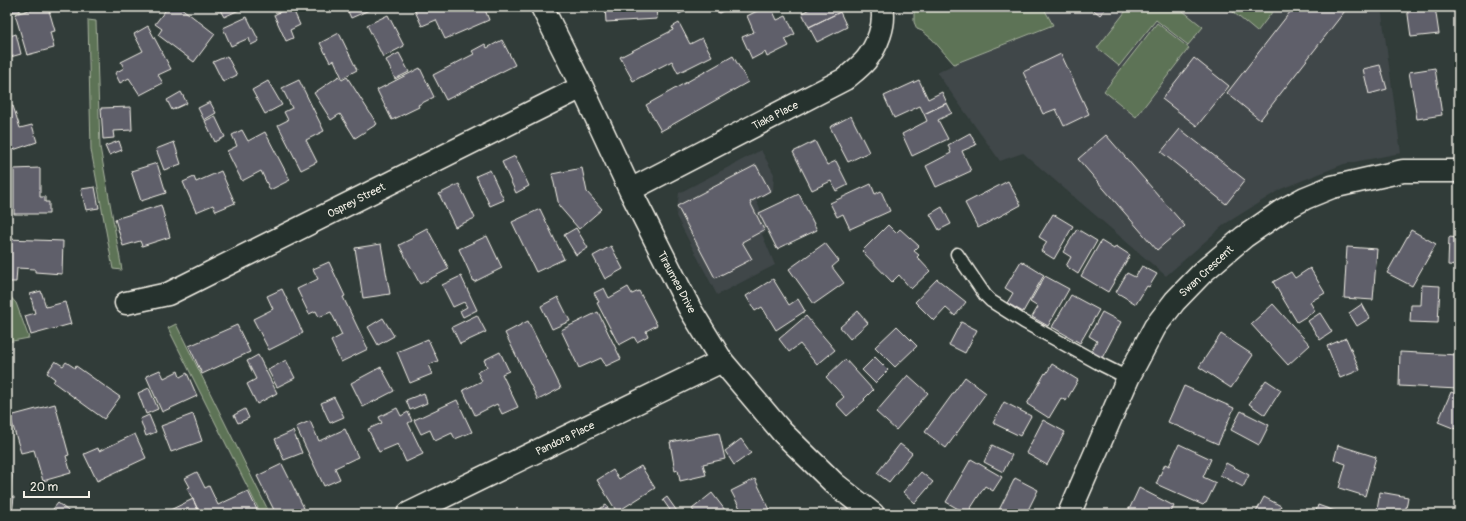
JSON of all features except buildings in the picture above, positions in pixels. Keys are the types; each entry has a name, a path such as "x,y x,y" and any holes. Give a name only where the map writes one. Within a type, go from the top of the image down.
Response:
{"street":[{"name":"Tiraumea Drive","path":"542,7 582,87 630,190 688,304 722,361 782,432 835,484 873,514"},
{"name":"Tiaka Place","path":"630,190 845,79 866,60 878,39 883,14 882,7"},
{"name":"Osprey Street","path":"126,303 168,294 582,87"},
{"name":"Swan Crescent","path":"1069,514 1128,378 1155,327 1175,301 1224,253 1283,210 1305,198 1332,187 1403,171 1459,171"},
{"name":"Pandora Place","path":"408,514 722,361"}],"lane":[{"path":"957,254 985,295 991,301 1024,322 1128,378"}],"shaded area":[{"path":"1043,7 1381,7 1401,153 1344,164 1281,189 1225,224 1166,276 1023,153 1000,161 937,73 954,64 1053,26"},
{"path":"761,150 774,174 773,191 756,200 769,230 762,234 775,265 717,295 676,216 679,193"}],"green space":[{"path":"914,7 1043,7 1053,25 954,64 932,39 917,29 914,22"},
{"path":"1129,7 1178,7 1203,27 1188,45 1156,20 1119,66 1097,48"},
{"path":"1227,7 1276,7 1257,32"},
{"path":"88,20 96,21 100,147 122,270 113,269 91,150"},
{"path":"1157,23 1189,48 1136,117 1104,91"},
{"path":"7,293 16,303 29,338 7,342"},
{"path":"176,324 270,514 261,514 168,328"}]}
